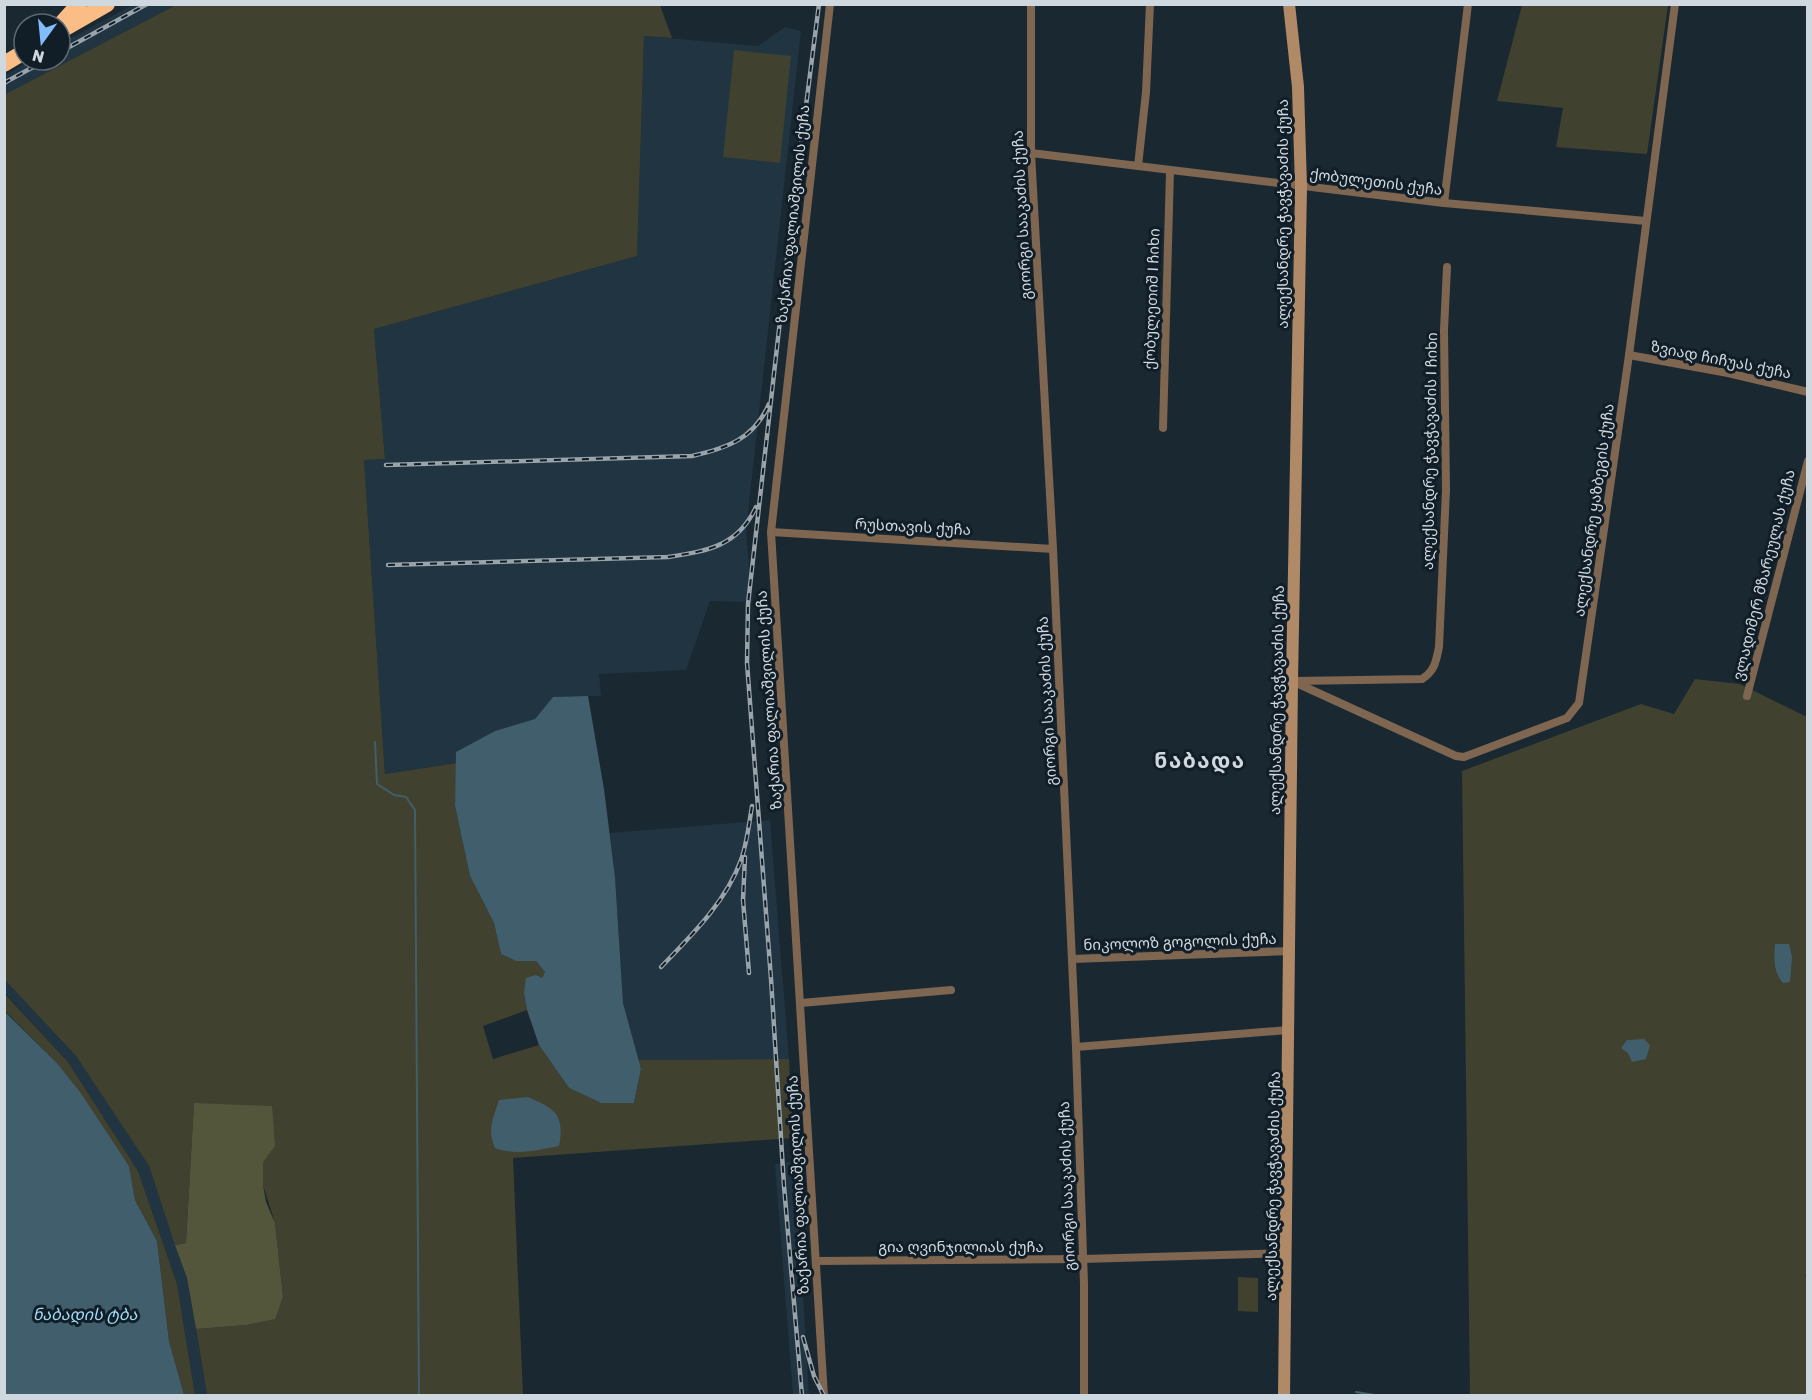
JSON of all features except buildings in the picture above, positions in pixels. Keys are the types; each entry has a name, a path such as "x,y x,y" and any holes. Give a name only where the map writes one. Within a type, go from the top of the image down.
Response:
{"highway":[{"path":"72,24 107,4"}],"street":[{"name":"ზაქარია ფალიაშვილის ქუჩა","path":"824,1395 771,532 830,4"},
{"name":"გიორგი სააკაძის ქუჩა","path":"1031,4 1031,153 1053,549 1076,1047 1083,1259 1084,1395"},
{"path":"1138,166 1146,92 1150,4"},
{"name":"ალექსანდრე ჭავჭავაძის ქუჩა","path":"1284,1395 1292,681 1301,187 1298,87 1289,4"},
{"path":"1444,203 1468,4"},
{"name":"ალექსანდრე ყაზბეგის ქუჩა","path":"1292,681 1456,756 1464,757 1568,718 1579,703 1629,355 1675,4"},
{"name":"ქობულეთის ქუჩა","path":"1031,153 1444,203 1646,221"},
{"name":"ქობულეთიშ I ჩიხი","path":"1162,428 1170,171"},
{"name":"ალექსანდრე ჭავჭავაძის I ჩიხი","path":"1292,681 1422,679 1434,668 1439,647 1446,490 1444,330 1447,267"},
{"name":"ზვიად ჩიჩუას ქუჩა","path":"1629,355 1728,373 1808,392"},
{"name":"ვლადიმერ მზარეულას ქუჩა","path":"1747,696 1808,461"},
{"name":"რუსთავის ქუჩა","path":"771,532 1053,549"},
{"name":"ნიკოლოზ გოგოლის ქუჩა","path":"1072,960 1289,951"},
{"path":"801,1003 951,990"},
{"path":"1076,1047 1289,1030"},
{"name":"გია ღვინჯილიას ქუჩა","path":"816,1261 1083,1259 1287,1253"}],"shaded area":[{"path":"132,5 176,5 72,60 72,38"},
{"path":"785,27 801,31 746,531 752,602 710,601 686,670 599,674 601,696 553,697 535,719 495,731 457,752 457,763 385,774 364,460 385,459 374,329 637,256 644,36 758,46"},
{"path":"12,71 49,72 5,95 5,75"},
{"path":"770,820 789,1059 638,1060 623,1003 610,833"},
{"path":"5,980 76,1056 149,1166 187,1278 207,1395 195,1395 177,1284 138,1171 68,1062 5,993"},
{"path":"795,1161 809,1395 793,1395 775,1164"}],"green space":[{"path":"176,5 660,5 672,38 644,36 637,256 374,329 385,459 364,460 385,774 457,763 455,806 470,876 494,923 501,954 516,961 536,961 545,972 542,978 524,993 527,1010 483,1026 493,1059 539,1045 569,1088 601,1103 634,1103 641,1069 638,1060 789,1059 793,1138 513,1158 523,1395 207,1395 196,1329 247,1325 274,1319 283,1297 275,1223 263,1185 263,1162 194,1103 186,1243 175,1245 149,1166 76,1056 5,980 4,95 48,72 72,72 72,59"},
{"path":"1522,5 1668,5 1647,154 1556,147 1563,108 1497,101"},
{"path":"734,50 791,56 780,163 723,157"},
{"path":"1695,679 1740,684 1807,717 1808,1271 1805,1275 1808,1280 1807,1395 1472,1396 1470,1395 1462,771 1641,704 1674,714"},
{"path":"4,993 68,1062 138,1171 177,1284 195,1395 184,1395 169,1341 157,1241 135,1200 129,1166 56,1062 5,1011"},
{"path":"194,1103 272,1106 275,1146 263,1162 263,1185 266,1202 275,1223 283,1297 275,1319 247,1325 196,1329 187,1278 175,1245 186,1243"},
{"path":"1238,1277 1258,1278 1258,1312 1238,1311"}],"water":[{"path":"588,696 604,789 615,877 623,1003 641,1069 634,1103 601,1103 569,1088 539,1045 527,1010 524,993 526,978 536,975 542,978 545,972 536,961 516,961 501,954 494,923 470,876 455,806 456,752 495,731 535,719 553,697"},
{"path":"1775,944 1789,944 1792,957 1790,982 1783,983 1777,974 1774,960"},
{"name":"ნაბადის ტბა","path":"4,1011 56,1062 80,1092 129,1166 135,1200 157,1241 169,1341 184,1395 5,1395"},
{"path":"1644,1039 1650,1045 1646,1059 1632,1062 1628,1053 1621,1048 1627,1040"},
{"path":"528,1097 545,1105 556,1114 560,1127 559,1146 519,1152 495,1148 491,1130 499,1100"}],"waterway":[{"path":"375,742 377,784 394,795 406,797 415,810 419,1396"},
{"path":"1356,1392 1381,1396"}],"railway":[{"path":"72,45 147,4"},
{"path":"802,1396 784,1186 747,663 748,604 791,223 819,4"},
{"path":"4,83 24,72"},
{"path":"386,465 692,456 728,445 747,434 756,426 769,404"},
{"path":"388,565 683,555 709,549 731,538 749,520 756,507"},
{"path":"661,967 707,918 726,890 743,854 752,806"},
{"path":"745,857 743,900 749,973"},
{"path":"803,1337 814,1376 824,1396"}],"district":[{"name":"ნაბადა","path":"1200,760"}]}
